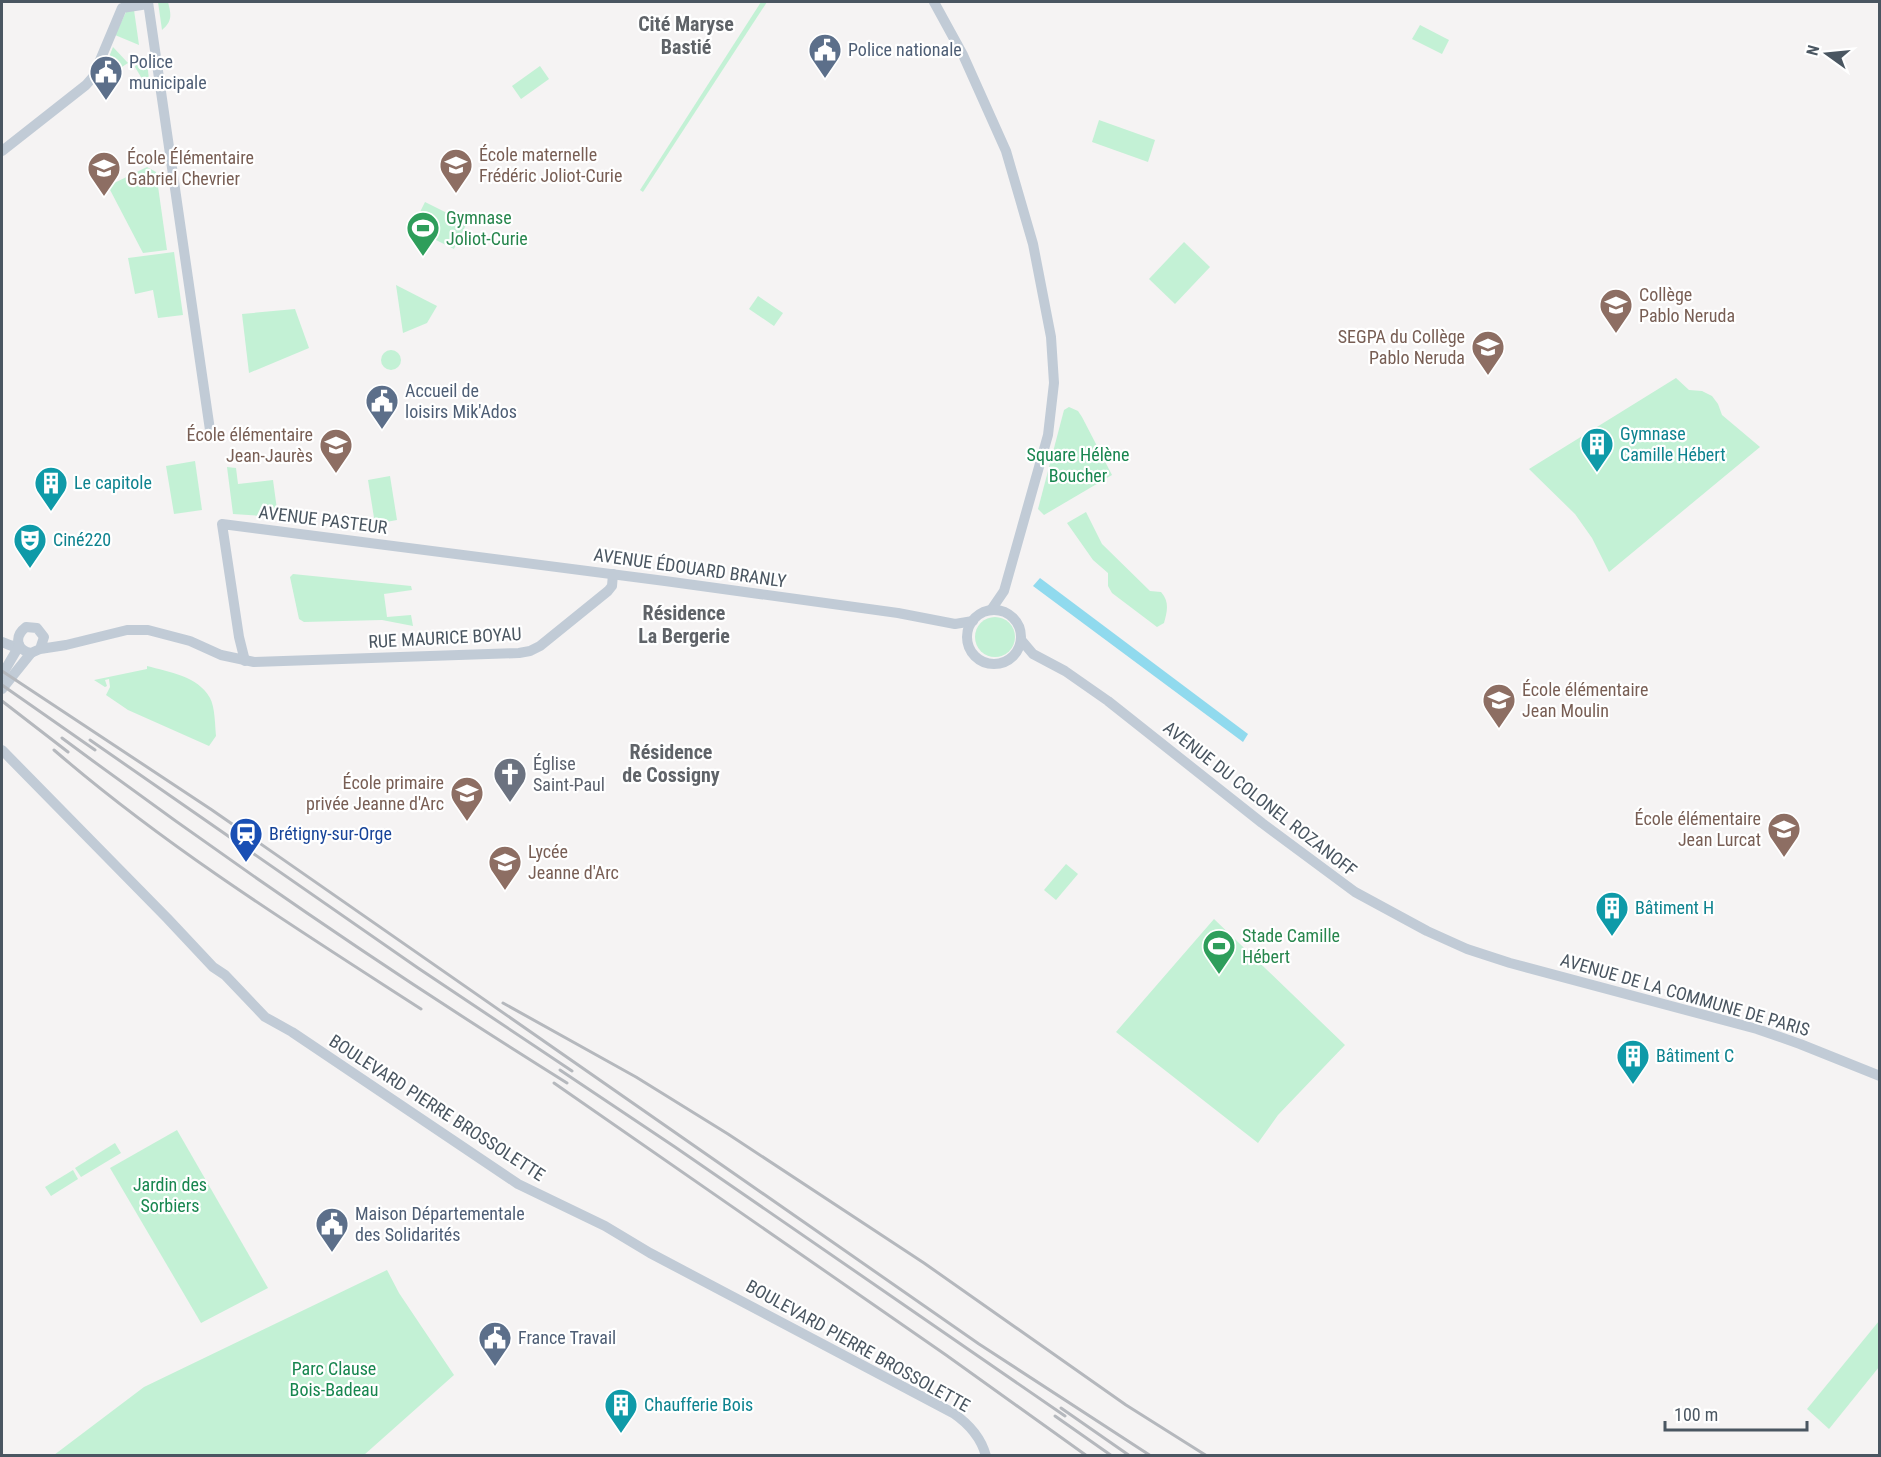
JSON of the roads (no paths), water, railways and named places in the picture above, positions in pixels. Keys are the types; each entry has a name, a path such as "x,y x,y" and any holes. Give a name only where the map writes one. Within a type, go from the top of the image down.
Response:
{"street":[{"path":"934,2 963,55 1006,151 1033,244 1051,337 1054,383 1048,435 1004,591 991,610 973,621 968,634 969,646 973,654 987,664 1002,664 1017,654 1032,653"},
{"path":"2,151 93,77 122,8 148,3 211,436"},
{"name":"AVENUE PASTEUR","path":"245,661 239,637 222,524 420,548"},
{"name":"AVENUE ÉDOUARD BRANLY","path":"420,548 898,613 955,624 973,621"},
{"name":"RUE MAURICE BOYAU","path":"36,651 127,630 148,630 180,637 211,652 245,661 456,656 530,651 540,646 608,591 612,586 613,574"},
{"path":"1004,591 1008,614 1019,626 1022,641 1017,654"},
{"path":"991,610 1008,614"},
{"name":"AVENUE ÉDOUARD BRANLY","path":"955,624 968,634"},
{"path":"2,675 26,627 37,628 44,637 36,651 14,671 2,689"},
{"path":"2,636 19,641 26,652 36,651"},
{"path":"2,642 10,645 19,641"},
{"name":"AVENUE DU COLONEL ROZANOFF","path":"1022,641 1032,653 1088,686 1262,823 1355,892 1427,932 1479,954"},
{"name":"BOULEVARD PIERRE BROSSOLETTE","path":"2,750 213,967 225,975 265,1017 518,1184 597,1222 650,1253 953,1413 972,1429 986,1455"},
{"name":"AVENUE DE LA COMMUNE DE PARIS","path":"1479,954 1757,1029 1880,1076"}],"water":[{"path":"1040,578 1248,734 1243,742 1033,586"}],"railway":[{"path":"2,671 212,810 979,1344 1151,1456"},
{"path":"2,685 95,750"},
{"path":"2,701 68,752"},
{"path":"62,738 311,916 438,1001 567,1083"},
{"path":"90,740 418,968 572,1071"},
{"path":"54,750 141,820 233,886 421,1009"},
{"path":"503,1003 636,1077 728,1134 924,1263 1126,1405 1207,1456"},
{"path":"560,1070 1065,1416"},
{"path":"554,1083 946,1355 1087,1456"},
{"path":"1061,1408 1130,1456"},
{"path":"1055,1416 1112,1456"}],"place":[{"name":"Police nationale","path":"825,79"},
{"name":"Police municipale","path":"106,101"},
{"name":"École maternelle Frédéric Joliot-Curie","path":"456,194"},
{"name":"École Élémentaire Gabriel Chevrier","path":"104,197"},
{"name":"Gymnase Joliot-Curie","path":"423,257"},
{"name":"Collège Pablo Neruda","path":"1616,334"},
{"name":"SEGPA du Collège Pablo Neruda","path":"1488,376"},
{"name":"Accueil de loisirs Mik'Ados","path":"382,430"},
{"name":"Gymnase Camille Hébert","path":"1597,473"},
{"name":"École élémentaire Jean-Jaurès","path":"336,474"},
{"name":"Le capitole","path":"51,512"},
{"name":"Ciné220","path":"30,569"},
{"name":"École élémentaire Jean Moulin","path":"1499,729"},
{"name":"Église Saint-Paul","path":"510,803"},
{"name":"École primaire privée Jeanne d'Arc","path":"467,822"},
{"name":"École élémentaire Jean Lurcat","path":"1784,858"},
{"name":"Brétigny-sur-Orge","path":"246,863"},
{"name":"Lycée Jeanne d'Arc","path":"505,891"},
{"name":"Bâtiment H","path":"1612,937"},
{"name":"Stade Camille Hébert","path":"1219,975"},
{"name":"Bâtiment C","path":"1633,1085"},
{"name":"Maison Départementale des Solidarités","path":"332,1253"},
{"name":"France Travail","path":"495,1367"},
{"name":"Chaufferie Bois","path":"621,1434"}],"district":[{"name":"Cité Maryse Bastié","path":"686,36"},
{"name":"Résidence La Bergerie","path":"684,624"},
{"name":"Résidence de Cossigny","path":"671,764"}],"park label":[{"name":"Square Hélène Boucher","path":"1078,465"},
{"name":"Jardin des Sorbiers","path":"170,1195"},
{"name":"Parc Clause Bois-Badeau","path":"334,1379"}]}
